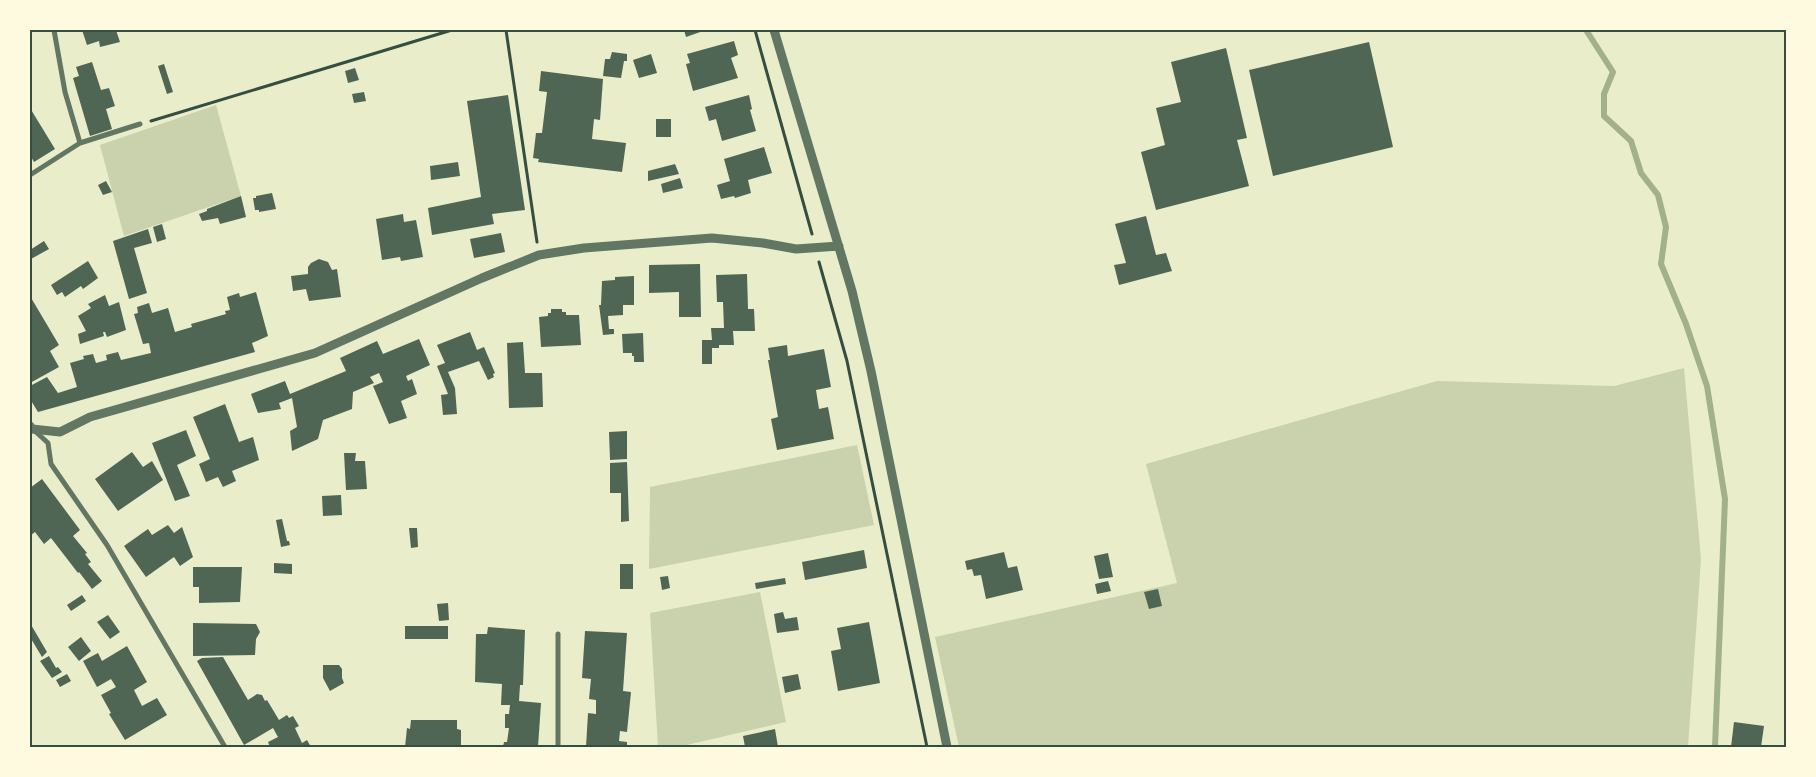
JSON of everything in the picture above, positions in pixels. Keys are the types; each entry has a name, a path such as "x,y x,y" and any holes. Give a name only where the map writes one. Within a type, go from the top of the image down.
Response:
{"street":[{"path":"54,30 65,92 80,143"},
{"path":"774,30 839,246 871,371 947,747"},
{"path":"30,175 80,143 140,124"},
{"path":"31,427 60,432 90,417 315,353 482,278 539,255 584,248 712,238 763,243 796,249 839,246"},
{"path":"31,427 48,443 51,464 107,544 225,747"},
{"path":"558,634 558,747"}],"path":[{"path":"140,124 452,30"},
{"path":"506,30 539,255"},
{"path":"755,30 802,193 815,248 847,361 927,747"}],"green space":[{"path":"216,105 241,196 124,236 100,145"},
{"path":"1684,368 1701,559 1688,747 959,747 935,637 1177,583 1146,464 1437,381 1614,386"},
{"path":"857,445 874,525 649,569 650,487"},
{"path":"760,592 786,722 678,747 658,747 650,613"}],"building":[{"path":"82,30 116,30 120,42 100,47 99,41 87,45"},
{"path":"684,30 706,30 686,37"},
{"path":"734,41 738,55 731,58 738,78 693,91 686,64 690,63 687,54"},
{"path":"1369,42 1393,147 1273,176 1249,70"},
{"path":"1226,48 1247,138 1237,140 1249,186 1156,210 1141,152 1165,145 1156,108 1181,102 1171,62"},
{"path":"612,52 627,54 627,61 624,61 621,78 603,76 605,59 610,59"},
{"path":"651,54 657,73 639,78 633,60"},
{"path":"92,62 101,90 109,88 115,106 106,109 112,129 90,136 73,78 79,76 76,67"},
{"path":"164,64 173,92 167,94 158,66"},
{"path":"355,68 359,80 348,83 345,71"},
{"path":"541,71 603,79 600,120 594,119 592,139 626,143 622,172 538,162 539,159 533,158 536,133 542,133 547,92 539,91"},
{"path":"364,92 366,101 354,103 352,94"},
{"path":"508,95 525,210 492,214 494,224 432,235 428,208 481,197 467,101"},
{"path":"749,95 752,109 750,110 756,131 722,141 716,119 709,121 705,107"},
{"path":"30,108 55,149 34,162 30,155"},
{"path":"656,119 671,119 671,137 656,137"},
{"path":"764,147 772,173 748,180 751,193 735,198 734,196 721,199 717,185 730,181 724,159"},
{"path":"458,162 460,176 431,180 430,166"},
{"path":"675,164 679,174 648,181 648,171"},
{"path":"680,178 683,188 663,193 661,184"},
{"path":"106,181 112,192 103,195 98,185"},
{"path":"272,193 276,209 259,212 259,210 255,210 253,198"},
{"path":"241,196 246,217 220,224 218,218 202,221 199,214"},
{"path":"403,214 404,222 416,220 423,257 401,261 400,257 382,260 376,219"},
{"path":"1146,216 1156,255 1166,253 1172,271 1119,285 1114,265 1126,263 1115,224"},
{"path":"162,224 166,239 157,242 153,227"},
{"path":"148,229 152,243 134,248 147,293 129,299 113,241"},
{"path":"501,233 505,252 474,258 470,239"},
{"path":"44,241 49,249 31,259 30,250"},
{"path":"319,259 328,262 332,270 337,269 341,297 309,301 306,289 293,291 291,276 308,274 308,267"},
{"path":"88,261 98,278 83,289 81,286 65,297 62,292 57,295 51,285"},
{"path":"700,264 701,317 679,317 679,292 649,293 649,265"},
{"path":"747,274 748,309 754,309 755,331 733,331 734,345 719,345 719,348 712,348 712,364 702,364 702,340 712,340 711,328 724,328 723,302 717,302 716,275"},
{"path":"634,276 634,305 623,305 623,315 608,316 609,329 614,329 614,334 603,335 599,305 601,305 602,281 615,280 615,277"},
{"path":"256,292 268,336 252,343 255,352 38,412 30,399 30,386 47,377 58,393 77,387 70,363 84,359 83,356 93,354 96,363 107,360 106,355 118,352 121,360 151,353 149,343 143,344 134,314 138,313 137,307 149,303 152,313 168,308 175,332 192,327 191,324 226,314 225,311 230,310 227,297 239,293 240,297"},
{"path":"105,295 109,306 119,302 126,330 107,337 105,332 103,332 104,336 80,344 78,334 86,331 78,316 91,308 88,304"},
{"path":"30,296 59,345 50,351 59,367 30,383"},
{"path":"551,309 562,309 562,312 566,312 566,315 579,315 581,345 541,347 539,317 548,316 548,313 551,313"},
{"path":"470,332 477,350 484,347 495,373 493,374 494,377 488,380 479,361 448,372 455,388 457,414 443,415 441,395 448,394 437,366 445,363 437,345"},
{"path":"643,333 644,362 634,362 632,353 623,353 622,334"},
{"path":"419,339 430,365 406,376 408,381 412,379 417,394 401,401 407,418 389,424 373,386 383,382 379,373 370,377 374,383 353,392 352,409 323,420 318,439 292,451 290,431 297,427 292,398 279,403 281,409 258,413 251,394 285,381 290,394 346,371 340,358 377,341 383,354"},
{"path":"523,342 525,373 542,373 543,407 509,408 507,343"},
{"path":"787,345 788,356 824,349 831,387 816,390 819,409 828,407 834,439 777,450 771,419 778,417 768,360 770,360 768,348"},
{"path":"225,404 239,442 253,437 259,460 232,471 236,481 223,487 218,477 206,482 199,464 210,459 193,417"},
{"path":"186,430 196,456 177,465 190,496 175,501 152,443"},
{"path":"627,431 627,459 610,460 609,432"},
{"path":"132,452 143,467 152,461 163,480 118,511 95,479"},
{"path":"344,453 356,453 355,461 365,461 367,489 346,490"},
{"path":"627,462 629,521 621,522 621,493 610,493 610,463"},
{"path":"42,479 80,530 73,536 87,553 85,554 91,562 88,564 102,581 92,589 51,538 44,544 35,532 30,536 30,488"},
{"path":"341,495 342,515 323,516 322,496"},
{"path":"282,519 287,541 289,541 290,545 281,547 276,520"},
{"path":"168,525 174,533 182,527 193,557 180,566 174,557 146,577 124,546 148,529 152,535"},
{"path":"409,528 417,528 418,547 411,548"},
{"path":"864,550 867,568 805,580 802,562"},
{"path":"1004,552 1008,568 1017,566 1023,590 986,599 981,575 974,576 972,569 967,570 965,561"},
{"path":"1108,553 1113,577 1099,579 1094,556"},
{"path":"274,563 292,564 292,574 274,573"},
{"path":"620,564 633,564 633,589 620,589"},
{"path":"193,567 242,567 240,602 199,603 199,587 193,587"},
{"path":"668,576 670,588 662,590 660,577"},
{"path":"785,578 786,584 756,589 755,583"},
{"path":"1108,581 1111,591 1097,594 1095,584"},
{"path":"1158,589 1162,606 1149,609 1144,592"},
{"path":"82,595 86,601 71,611 67,605"},
{"path":"448,603 449,620 439,621 437,604"},
{"path":"783,612 785,619 797,617 799,630 777,633 774,614"},
{"path":"108,615 120,632 110,639 97,622"},
{"path":"869,622 880,683 838,691 831,651 841,649 837,628"},
{"path":"30,623 47,652 42,657 30,637"},
{"path":"193,623 256,624 260,632 256,639 255,655 193,656"},
{"path":"405,626 448,626 448,639 405,639"},
{"path":"488,627 525,630 523,685 520,685 519,701 541,703 538,747 503,747 504,742 507,742 509,728 505,728 505,714 509,714 510,705 501,705 502,684 475,682 476,634 487,634"},
{"path":"585,631 627,633 623,691 631,692 627,732 620,731 619,741 627,742 627,747 586,747 588,713 596,714 596,700 589,699 591,679 582,678"},
{"path":"81,637 91,651 79,661 68,647"},
{"path":"127,646 147,682 134,690 142,706 157,698 167,715 125,740 109,714 111,713 101,695 116,687 111,679 97,687 83,661 98,653 102,661"},
{"path":"49,656 56,668 58,667 62,672 52,678 40,661"},
{"path":"223,657 248,700 257,694 262,695 279,720 287,715 289,718 293,716 299,726 295,728 302,743 307,740 311,747 270,747 268,742 278,737 273,728 244,745 197,661 202,658"},
{"path":"323,665 339,665 342,669 344,683 330,691 323,678"},
{"path":"67,674 71,681 60,687 56,680"},
{"path":"798,674 801,689 785,693 782,677"},
{"path":"411,720 457,720 457,729 461,730 461,747 405,747 407,728 410,729"},
{"path":"1734,722 1764,726 1761,747 1731,747"},
{"path":"775,729 778,747 745,747 743,736"}],"waterway":[{"path":"1586,30 1613,72 1604,94 1604,116 1631,141 1641,173 1658,195 1666,227 1661,264 1686,324 1707,386 1725,499 1715,747"}]}
